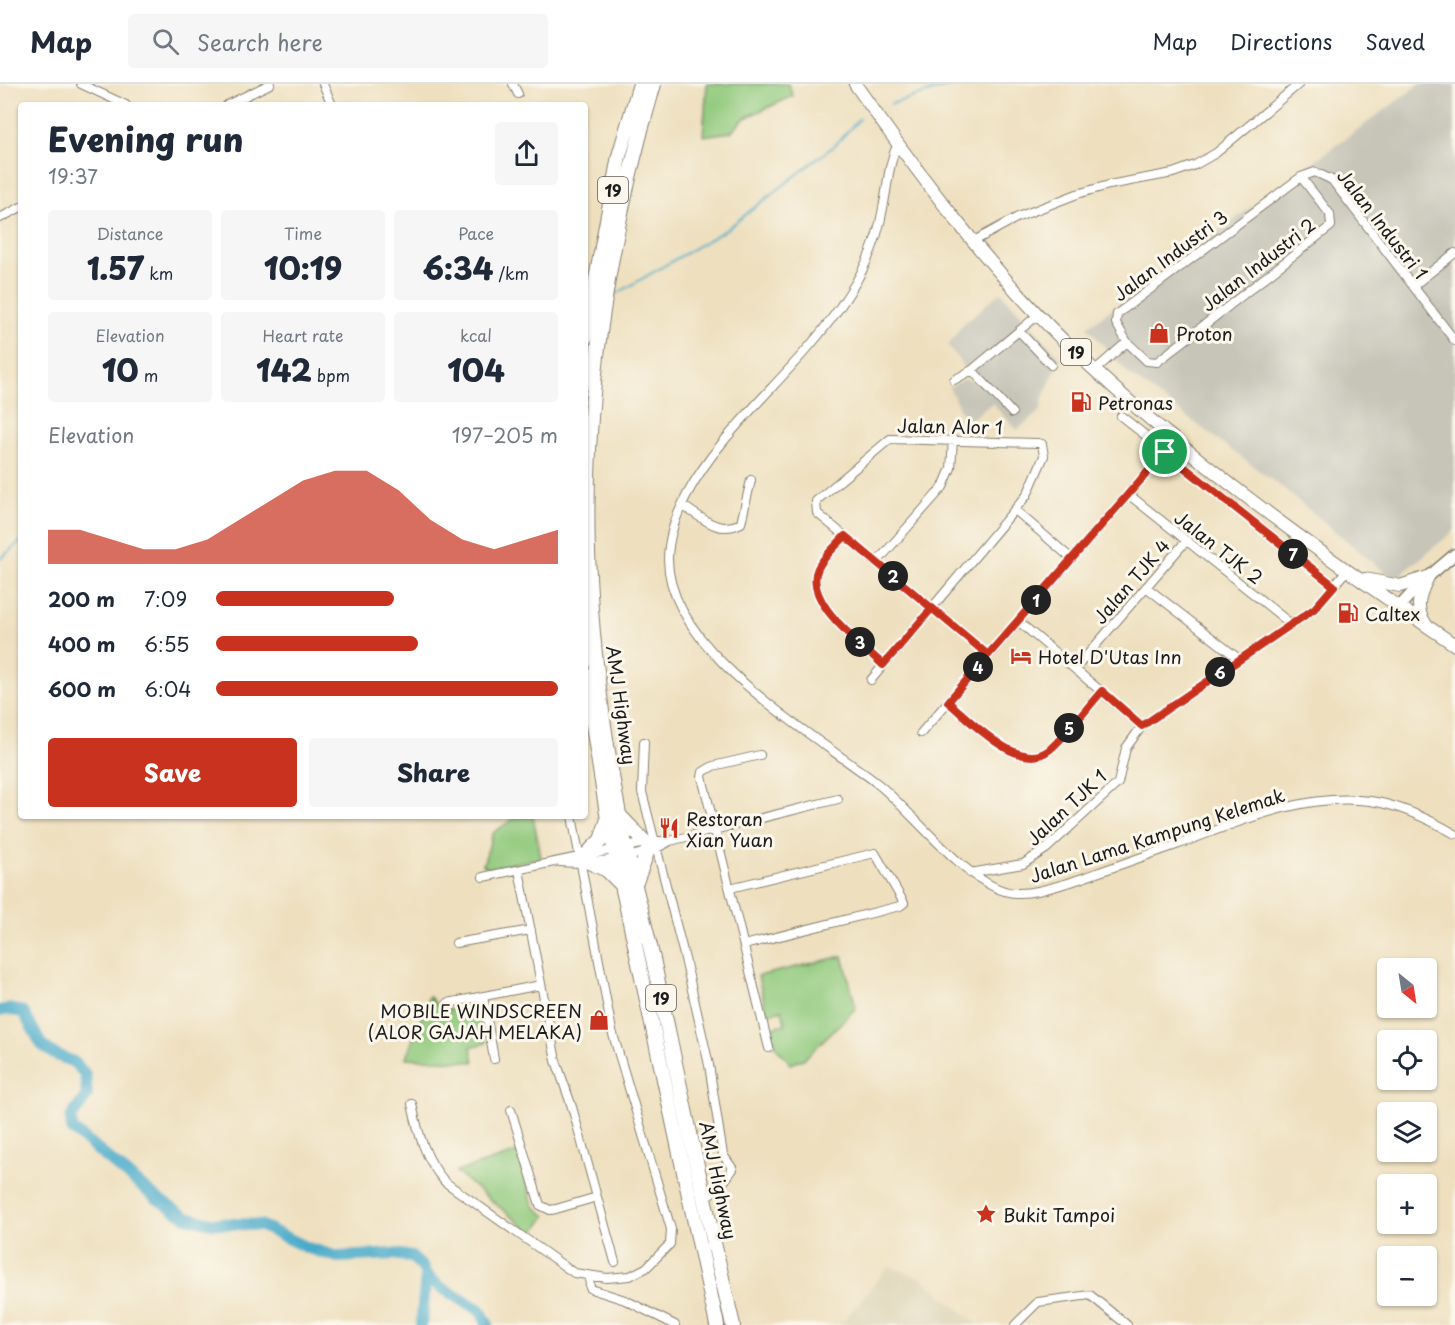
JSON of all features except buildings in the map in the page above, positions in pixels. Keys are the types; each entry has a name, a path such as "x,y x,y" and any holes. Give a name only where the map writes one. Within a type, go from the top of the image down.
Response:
{"highway":[{"name":"AMJ Highway","path":"614,818 597,669 588,550 591,418 595,318 619,156 640,84"},
{"name":"AMJ Highway","path":"599,296 636,143 654,84"},
{"name":"AMJ Highway","path":"588,332 595,318"},
{"name":"AMJ Highway","path":"588,690 621,852 733,1325"},
{"path":"614,818 651,846 630,886 607,870 583,859 601,840 614,818"},
{"name":"AMJ Highway","path":"630,886 717,1325"}],"main road":[{"name":"19","path":"855,84 974,241 1038,315 1095,370 1176,439 1262,506 1351,573 1455,645"},
{"path":"1351,573 1392,586 1410,584 1428,577"},
{"path":"1428,577 1418,605 1419,613 1428,627"}],"street":[{"path":"81,84 120,102"},
{"path":"233,102 270,84"},
{"path":"323,84 331,102"},
{"path":"513,84 518,94"},
{"path":"974,241 1018,217 1077,194 1109,185 1173,173 1195,165 1216,153 1299,84"},
{"name":"Jalan Lama Kampung Kelemak","path":"898,143 891,159 877,234 855,283 803,355 722,443 683,506 670,542 671,582 681,606 704,642 743,684 893,797 970,873 991,887 1002,891 1038,891 1071,882 1273,810 1324,802 1369,801 1388,805 1410,812 1455,834"},
{"name":"Jalan Industri 1","path":"1301,177 1315,172 1332,180 1455,341"},
{"name":"Jalan Industri 2","path":"1127,342 1147,361 1157,362 1331,226 1330,214 1301,177"},
{"name":"Jalan Industri 3","path":"1127,342 1116,323 1117,314 1301,177"},
{"path":"0,218 18,209"},
{"path":"1413,286 1455,254"},
{"path":"954,380 972,370 1038,315"},
{"path":"1019,331 1051,365"},
{"path":"1095,370 1127,342"},
{"path":"972,370 1012,413"},
{"path":"1121,416 1334,586"},
{"name":"Jalan Alor 1","path":"845,536 815,510 816,501 890,439 1042,444 1044,456 1037,477 1015,510"},
{"path":"921,733 1176,439"},
{"path":"877,562 943,487 951,468 953,440"},
{"path":"683,506 720,528 729,529 741,523 752,480"},
{"name":"Jalan TJK 2","path":"1128,495 1291,624"},
{"path":"1251,520 1262,506"},
{"path":"871,680 1015,510 1072,559"},
{"path":"883,665 827,610 817,596 815,588 817,570 845,536 988,655"},
{"name":"Jalan TJK 4","path":"1075,669 1186,541"},
{"path":"1399,607 1428,577 1455,554"},
{"name":"Jalan TJK 1","path":"970,873 1023,864 1046,849 1118,783 1126,748 1142,726 1314,609 1334,586 1351,573"},
{"path":"1146,587 1239,659"},
{"path":"1018,621 1142,726"},
{"path":"948,702 1003,747 1018,754 1034,756 1048,751 1102,691"},
{"path":"644,742 642,792 651,846 709,1065 723,1155 733,1169 720,1187 704,1198"},
{"path":"760,755 712,766 703,772 702,777 769,1048"},
{"path":"483,877 651,846 838,799"},
{"path":"412,1104 420,1140 432,1164 445,1182 561,1266 589,1276 613,1278 637,1274 667,1250 672,1237 612,1031 583,859 573,819"},
{"path":"730,888 875,853 904,903 900,906 744,945"},
{"path":"519,870 556,1060 615,1262"},
{"path":"456,943 531,930"},
{"path":"448,1003 542,985"},
{"path":"483,996 494,1059"},
{"path":"511,1110 540,1205 556,1209 597,1197"},
{"path":"589,1276 590,1288 625,1300 675,1325"},
{"path":"1015,1325 1038,1302 1090,1295 1127,1325"}],"shaded area":[{"path":"1420,84 1455,84 1455,530 1399,576 1387,574 1280,486 1129,374 1087,327"},
{"path":"1001,292 1061,359 1043,397 1041,410 1017,430 992,403 966,423 949,387 964,379 973,381 979,387 948,346 962,325"},
{"path":"889,1266 922,1278 978,1325 840,1325"}],"green space":[{"path":"707,84 788,84 793,96 745,118 731,132 703,136"},
{"path":"514,819 534,819 541,858 488,868 483,865 493,833"},
{"path":"843,956 856,1008 805,1058 791,1064 777,1048 770,1028 785,1024 782,1010 767,1014 758,976"},
{"path":"429,996 437,1005 449,1010 472,1003 479,1007 486,1043 471,1047 474,1062 406,1058"},
{"path":"518,1152 533,1205 546,1216 533,1234 456,1172"}],"waterway":[{"path":"891,104 956,84"},
{"path":"611,297 727,229 835,145 859,119"},
{"path":"0,559 18,544"},
{"path":"0,1011 8,1009 23,1012 42,1045 54,1054 74,1062 85,1074 87,1095 71,1118 72,1129 156,1198 186,1217 211,1223 260,1225 308,1248 338,1257 394,1254 412,1257 423,1268 426,1276 421,1325"},
{"path":"426,1275 440,1287 480,1310 488,1325"}],"place":[{"name":"Proton","path":"1159,333"},
{"name":"Petronas","path":"1081,402"},
{"name":"Caltex","path":"1348,613"},
{"name":"Hotel D'Utas Inn","path":"1021,656"},
{"name":"Restoran Xian Yuan","path":"669,828"},
{"name":"MOBILE WINDSCREEN (ALOR GAJAH MELAKA)","path":"599,1020"},
{"name":"Bukit Tampoi","path":"986,1214"}],"route":[{"path":"1165,452 988,655 845,536 821,562 817,570 815,579 817,596 827,610 883,665 932,608 988,655 948,702 1003,747 1018,754 1034,756 1048,751 1102,691 1142,726 1314,609 1334,586 1165,452"}]}
